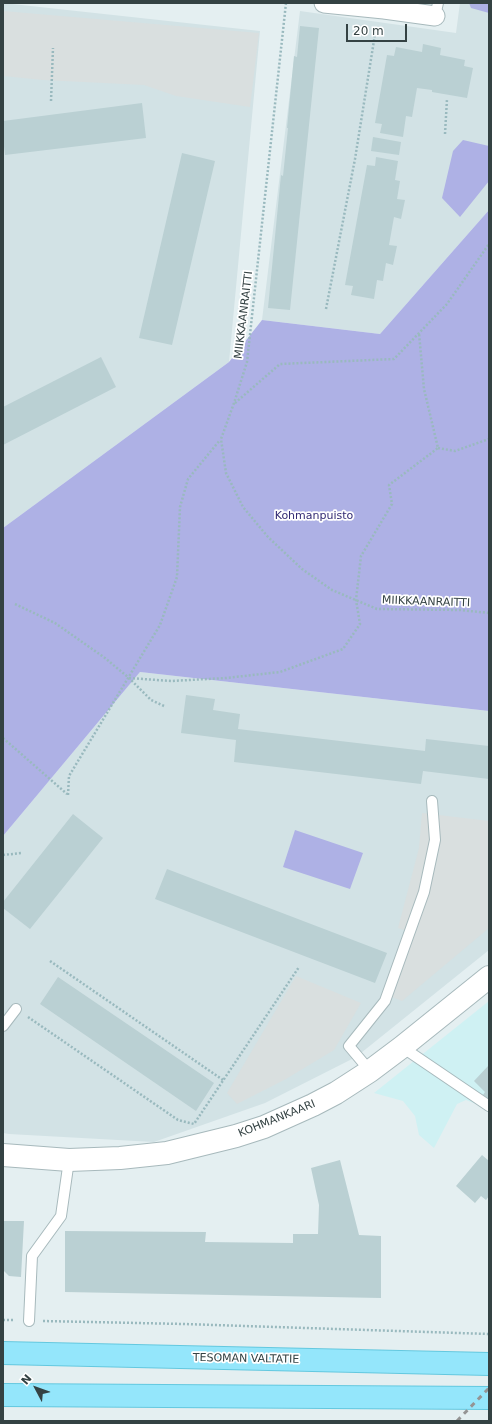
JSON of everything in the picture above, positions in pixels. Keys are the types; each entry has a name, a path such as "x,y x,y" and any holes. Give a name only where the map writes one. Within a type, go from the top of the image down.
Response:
{"main road":[{"name":"TESOMAN VALTATIE","path":"3,1353 489,1364"},
{"path":"3,1395 489,1398"}],"street":[{"path":"324,3 379,8 436,9"},
{"name":"KOHMANKAARI","path":"3,1156 69,1160 120,1158 167,1153 236,1136 264,1127 336,1093 370,1071 402,1048 489,977"}],"lane":[{"path":"370,1071 348,1046 385,1001 424,892 435,840 432,801"},
{"path":"3,1026 16,1009"},
{"path":"402,1048 489,1106"},
{"path":"29,1321 32,1256 61,1216 69,1160"}],"path":[{"name":"MIIKKAANRAITTI","path":"286,3 247,362 221,439 226,473 243,507 268,537 302,570 332,590 377,609 460,610 489,614"},
{"path":"326,309 355,159 379,8"},
{"path":"51,101 53,48"},
{"path":"445,134 447,99"},
{"path":"234,403 280,364 394,359 448,304 489,244"},
{"path":"419,333 424,389 438,448"},
{"path":"3,738 68,795 69,776 160,625 176,577 180,506 188,479 221,439"},
{"path":"129,678 171,681 226,678 280,672 343,649 360,624 356,600 361,556 392,504 389,485 438,448 455,451 489,439"},
{"path":"15,604 55,623 105,658 152,700 164,706"},
{"path":"3,856 22,853"},
{"path":"50,961 223,1080"},
{"path":"16,1009 178,1120 194,1124 299,967"},
{"path":"3,1320 184,1324 489,1334"}],"shaded area":[{"path":"3,3 260,31 229,362 3,528"},
{"path":"460,3 489,3 489,210 380,334 262,320 300,11 456,33"},
{"path":"3,11 259,33 250,107 176,96 144,85 43,80 3,76"},
{"path":"140,672 489,711 489,950 356,1057 265,1103 154,1142 3,1133 3,836"},
{"path":"422,813 489,821 489,928 402,1001 392,997 415,934 398,928 419,848"},
{"path":"296,976 361,1003 334,1050 286,1079 237,1104 227,1093"},
{"path":"489,1001 489,1113 481,1106 466,1100 457,1104 434,1148 419,1135 415,1116 403,1101 374,1093"}],"green space":[{"path":"469,3 489,3 489,13 471,8"},
{"path":"463,140 489,146 489,181 460,217 442,198 453,151"},
{"name":"Kohmanpuisto","path":"489,210 489,711 140,672 3,836 3,528 229,362 262,320 380,334"},
{"path":"295,830 363,853 350,889 283,867"}],"building":[{"path":"300,26 319,28 290,310 268,308 281,175 283,176 288,128 294,56 297,57"},
{"path":"423,44 441,48 440,55 465,60 464,66 473,68 467,98 417,88 412,117 406,116 403,137 380,133 382,124 375,123 387,55 394,56 396,47 422,52"},
{"path":"142,103 146,138 5,155 3,121"},
{"path":"373,137 401,142 399,155 371,151"},
{"path":"182,153 215,161 172,345 139,338"},
{"path":"376,157 398,161 395,180 400,181 397,199 405,200 401,219 394,217 389,245 397,246 393,265 386,263 383,281 377,280 374,299 351,295 353,286 345,285 367,165 375,166"},
{"path":"101,357 116,387 3,445 3,407"},
{"path":"186,695 215,699 213,710 240,714 238,729 425,751 426,739 489,746 489,779 423,771 421,784 234,762 236,740 181,733"},
{"path":"73,814 103,838 30,929 3,908 3,902"},
{"path":"167,869 387,953 375,983 155,899"},
{"path":"58,977 214,1083 196,1111 40,1004"},
{"path":"489,1065 489,1101 483,1095 485,1092 474,1081"},
{"path":"482,1155 489,1161 489,1196 486,1200 481,1196 475,1203 456,1186"},
{"path":"340,1160 359,1235 381,1236 381,1298 65,1292 65,1231 206,1232 205,1242 293,1243 293,1234 318,1234 319,1205 311,1168"},
{"path":"3,1221 24,1221 21,1277 9,1276 3,1270"}],"railway":[{"path":"457,1421 489,1388"}]}
